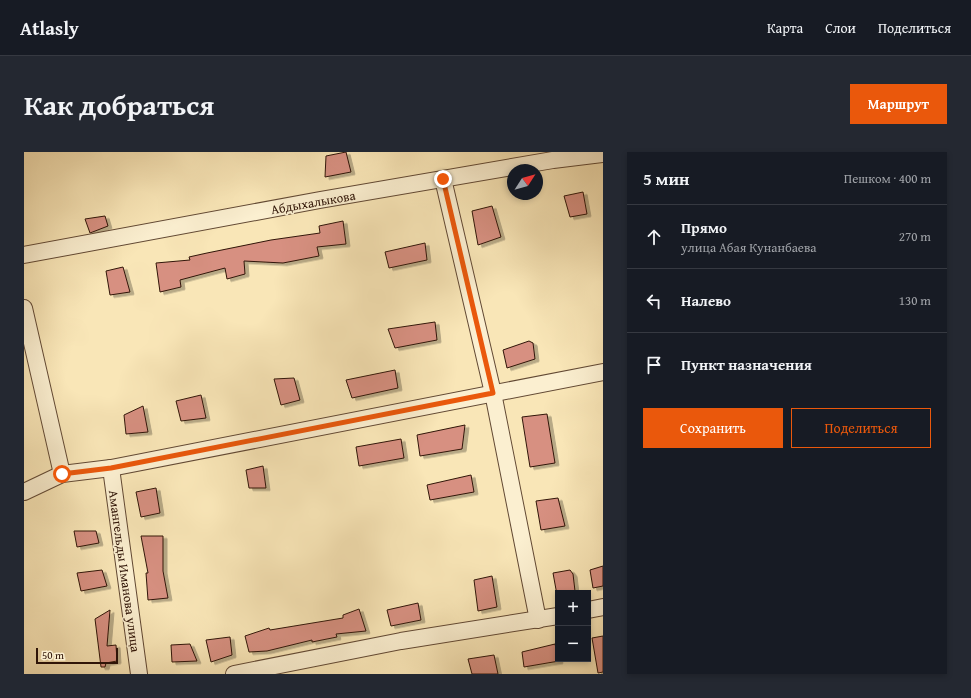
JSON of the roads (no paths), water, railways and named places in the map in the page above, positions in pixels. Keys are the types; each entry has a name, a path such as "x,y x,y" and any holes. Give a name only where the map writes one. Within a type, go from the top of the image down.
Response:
{"street":[{"name":"Абдыхалыкова","path":"24,255 443,179 572,157 603,154"},
{"path":"443,179 493,393 538,620"},
{"path":"24,308 62,474"},
{"path":"24,492 62,474 111,468 603,372"},
{"name":"Амангельды Иманова улица","path":"111,468 140,674"},
{"path":"591,609 603,607"},
{"path":"234,674 401,641 555,617"}]}
